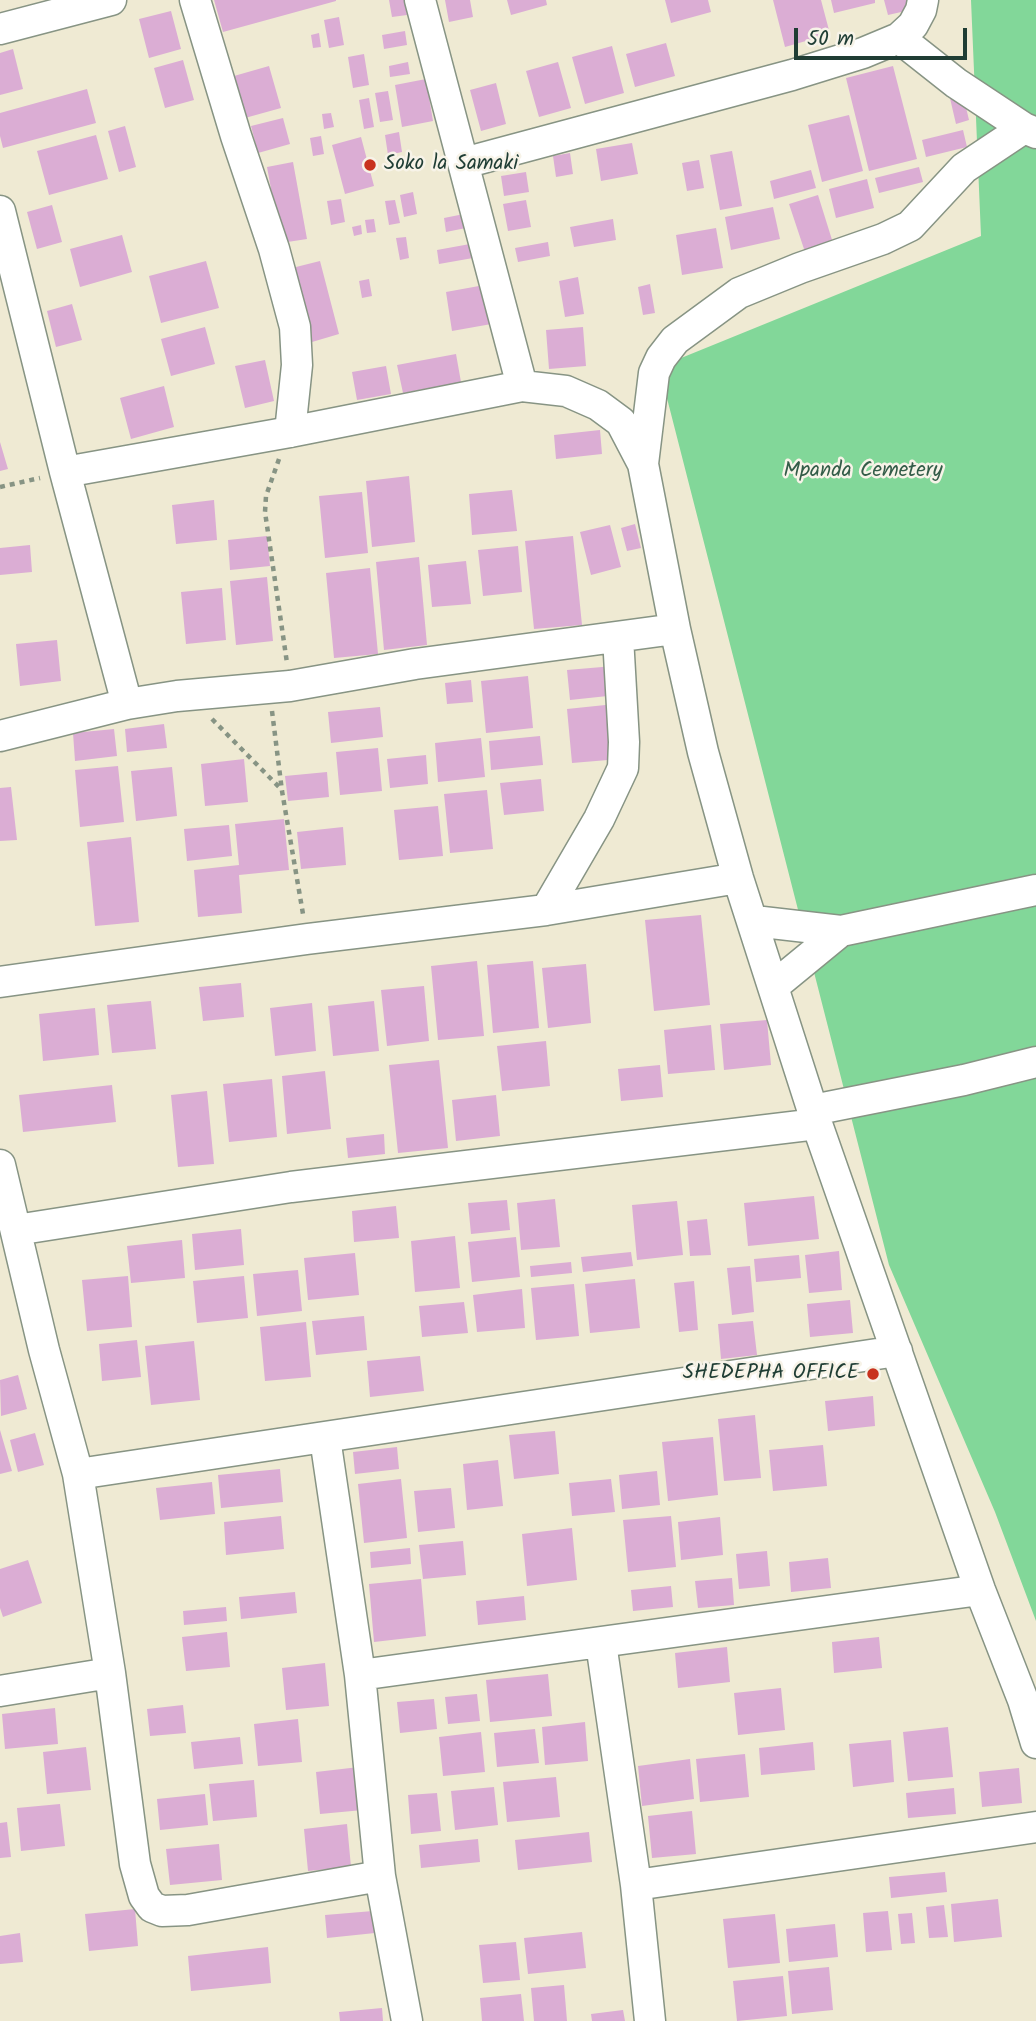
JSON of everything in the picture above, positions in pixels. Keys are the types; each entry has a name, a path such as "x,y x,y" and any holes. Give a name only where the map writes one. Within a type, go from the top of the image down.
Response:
{"street":[{"path":"0,29 111,0"},
{"path":"195,0 236,136 274,248 295,327 297,365 290,432"},
{"path":"420,0 522,386"},
{"path":"464,163 792,75 863,53 899,38 913,25 921,10 922,0"},
{"path":"643,464 654,373 661,358 675,340 740,293 800,268 883,239 910,226 964,168 1030,130 956,83 899,38"},
{"path":"0,211 5,246 127,704"},
{"path":"65,472 290,432 522,386 566,391 598,405 621,422 643,464 675,629 703,752 738,878 815,1117 1036,1743"},
{"path":"0,736 127,704 177,696 280,686 415,664 675,629"},
{"path":"546,910 599,819 623,768 618,637"},
{"path":"0,982 307,939 546,910 738,878"},
{"path":"754,921 841,931 1036,890"},
{"path":"774,986 841,931"},
{"path":"16,1230 291,1188 815,1117 1036,1062"},
{"path":"0,1166 44,1350 78,1474 110,1673 135,1864 144,1896 152,1907 162,1911 188,1910 380,1876"},
{"path":"78,1474 897,1351"},
{"path":"325,1438 360,1675 380,1876 407,2021"},
{"path":"360,1675 980,1590"},
{"path":"601,1643 636,1885 650,2021"},
{"path":"0,1691 110,1673"},
{"path":"636,1885 1036,1827"}],"path":[{"path":"290,432 266,496 265,512 280,686 282,791 307,939"},
{"path":"0,487 65,472"},
{"path":"177,696 209,717 282,791"}],"green space":[{"name":"Mpanda Cemetery","path":"971,0 1036,0 1036,1621 995,1512 889,1265 659,367 981,236"}],"building":[{"path":"214,0 336,0 336,1 223,32"},
{"path":"389,0 404,0 407,15 392,17"},
{"path":"445,0 470,0 473,17 449,22"},
{"path":"507,0 546,0 547,5 511,15"},
{"path":"665,0 708,0 711,12 671,23"},
{"path":"773,0 821,0 830,34 785,47"},
{"path":"831,0 875,0 875,3 834,13"},
{"path":"884,0 907,0 910,10 888,15"},
{"path":"171,11 181,49 149,58 139,19"},
{"path":"339,17 344,45 329,48 324,20"},
{"path":"405,31 407,45 384,49 382,35"},
{"path":"319,33 321,47 313,48 311,35"},
{"path":"666,43 675,76 635,87 626,54"},
{"path":"612,46 624,93 585,104 572,57"},
{"path":"13,49 23,89 0,95 0,53"},
{"path":"364,54 369,85 353,88 348,57"},
{"path":"183,60 194,100 165,108 154,68"},
{"path":"408,62 410,74 390,77 389,66"},
{"path":"558,62 571,108 539,117 526,71"},
{"path":"269,66 281,108 245,118 234,76"},
{"path":"893,66 917,159 869,171 846,78"},
{"path":"426,79 433,121 402,127 395,85"},
{"path":"496,83 506,124 481,131 470,90"},
{"path":"87,89 96,123 3,148 0,113"},
{"path":"388,91 393,120 380,122 375,93"},
{"path":"962,91 969,120 956,124 949,94"},
{"path":"369,98 374,127 364,129 359,100"},
{"path":"331,113 334,127 324,129 322,114"},
{"path":"849,115 863,171 822,182 808,125"},
{"path":"283,118 290,144 258,153 251,126"},
{"path":"125,126 136,167 119,172 108,131"},
{"path":"963,130 967,147 926,157 922,140"},
{"path":"399,132 402,152 388,155 385,135"},
{"path":"96,135 108,179 49,195 37,151"},
{"path":"321,136 324,154 313,156 310,138"},
{"path":"361,137 374,186 345,194 332,145"},
{"path":"632,143 638,174 601,181 596,149"},
{"path":"732,151 742,206 720,210 710,155"},
{"path":"570,153 573,174 556,177 553,156"},
{"path":"699,160 704,188 687,191 682,163"},
{"path":"293,162 307,239 281,243 267,167"},
{"path":"919,167 923,182 879,193 875,178"},
{"path":"811,170 816,188 774,199 770,181"},
{"path":"526,172 529,192 504,196 501,176"},
{"path":"867,179 874,208 836,218 829,189"},
{"path":"413,192 417,214 404,217 400,195"},
{"path":"818,195 833,243 805,252 789,204"},
{"path":"341,199 345,222 331,225 327,201"},
{"path":"395,200 400,223 389,225 385,201"},
{"path":"526,200 531,227 508,231 503,204"},
{"path":"52,205 62,242 37,249 27,212"},
{"path":"773,207 780,239 731,250 725,217"},
{"path":"464,214 466,228 446,232 444,218"},
{"path":"374,219 376,232 367,233 365,220"},
{"path":"613,219 616,240 574,247 570,227"},
{"path":"361,225 362,234 354,236 352,227"},
{"path":"716,228 723,268 682,275 676,235"},
{"path":"122,235 132,272 80,287 70,249"},
{"path":"406,237 409,258 400,260 396,238"},
{"path":"548,242 550,256 518,262 515,248"},
{"path":"470,244 473,258 439,264 437,250"},
{"path":"206,261 219,308 161,323 149,276"},
{"path":"320,261 339,334 312,342 292,268"},
{"path":"578,277 584,314 565,317 559,281"},
{"path":"369,279 372,296 362,298 359,281"},
{"path":"490,284 497,323 452,331 446,292"},
{"path":"650,284 655,313 643,315 638,287"},
{"path":"72,304 82,340 56,347 47,311"},
{"path":"205,327 215,364 171,376 161,339"},
{"path":"583,327 586,366 549,369 546,330"},
{"path":"456,354 461,382 403,393 397,365"},
{"path":"265,360 274,401 245,408 235,366"},
{"path":"386,366 391,394 357,400 352,372"},
{"path":"164,386 174,427 131,439 120,398"},
{"path":"600,430 602,454 556,459 554,435"},
{"path":"0,442 8,469 0,471"},
{"path":"409,476 415,542 372,547 366,481"},
{"path":"512,490 517,531 472,535 469,494"},
{"path":"362,492 368,553 325,558 319,496"},
{"path":"214,500 217,540 176,544 172,505"},
{"path":"635,524 641,548 627,551 621,528"},
{"path":"610,525 621,567 591,575 580,532"},
{"path":"267,536 270,566 230,570 228,540"},
{"path":"573,536 582,625 534,629 525,541"},
{"path":"30,545 32,572 0,575 0,548"},
{"path":"518,546 522,592 483,596 478,550"},
{"path":"419,557 427,645 384,650 376,562"},
{"path":"466,561 471,604 432,607 428,565"},
{"path":"370,568 378,654 334,658 326,573"},
{"path":"267,577 273,641 236,645 230,581"},
{"path":"222,588 226,640 186,644 181,592"},
{"path":"57,640 61,681 20,686 16,644"},
{"path":"614,666 617,695 570,700 567,670"},
{"path":"528,676 533,728 486,733 481,681"},
{"path":"471,680 473,702 447,704 445,683"},
{"path":"615,704 620,759 572,763 567,709"},
{"path":"380,707 383,737 331,743 328,712"},
{"path":"164,724 167,748 127,752 125,729"},
{"path":"114,729 117,756 75,761 73,733"},
{"path":"540,736 543,765 491,770 489,741"},
{"path":"481,738 485,777 438,782 435,743"},
{"path":"378,748 382,791 340,795 336,752"},
{"path":"426,755 428,784 390,788 387,759"},
{"path":"244,759 248,802 205,806 201,764"},
{"path":"118,766 124,822 80,827 75,770"},
{"path":"172,767 177,816 136,821 131,771"},
{"path":"327,772 329,797 288,801 285,776"},
{"path":"541,779 544,811 504,815 500,783"},
{"path":"11,787 17,840 0,841 0,788"},
{"path":"487,790 493,849 450,853 444,794"},
{"path":"438,806 443,856 399,860 394,810"},
{"path":"284,819 289,870 239,875 242,913 198,917 194,870 239,865 235,824"},
{"path":"229,825 232,856 187,861 184,829"},
{"path":"343,827 346,865 301,869 297,832"},
{"path":"131,837 139,922 95,926 87,842"},
{"path":"701,915 710,1005 654,1011 645,920"},
{"path":"477,961 484,1036 438,1040 431,966"},
{"path":"533,961 539,1028 493,1033 487,965"},
{"path":"586,964 591,1023 548,1028 542,968"},
{"path":"241,983 244,1017 203,1021 199,987"},
{"path":"424,986 429,1041 387,1046 381,990"},
{"path":"151,1001 156,1049 112,1053 107,1005"},
{"path":"374,1001 379,1051 333,1056 328,1006"},
{"path":"312,1003 316,1051 275,1056 270,1008"},
{"path":"95,1008 99,1055 43,1061 39,1014"},
{"path":"767,1020 771,1065 724,1070 720,1024"},
{"path":"711,1025 715,1070 668,1074 664,1030"},
{"path":"546,1041 550,1086 502,1091 497,1046"},
{"path":"439,1060 448,1148 398,1153 389,1065"},
{"path":"660,1065 663,1097 621,1101 618,1069"},
{"path":"325,1071 331,1129 287,1134 282,1076"},
{"path":"272,1079 277,1137 229,1142 223,1084"},
{"path":"112,1085 116,1122 23,1132 19,1095"},
{"path":"207,1091 214,1164 178,1167 171,1095"},
{"path":"496,1095 500,1136 456,1141 452,1100"},
{"path":"384,1134 385,1154 348,1158 346,1138"},
{"path":"814,1196 819,1239 748,1246 744,1203"},
{"path":"555,1199 560,1247 521,1250 517,1203"},
{"path":"507,1200 510,1230 471,1234 468,1203"},
{"path":"677,1201 683,1255 637,1260 632,1205"},
{"path":"396,1206 399,1238 354,1242 352,1211"},
{"path":"707,1219 711,1255 690,1256 687,1221"},
{"path":"241,1229 244,1265 195,1270 192,1234"},
{"path":"455,1236 460,1288 415,1292 411,1241"},
{"path":"516,1237 520,1277 472,1282 468,1242"},
{"path":"182,1240 185,1278 131,1283 127,1246"},
{"path":"839,1251 842,1290 809,1293 805,1255"},
{"path":"631,1252 633,1266 583,1272 581,1257"},
{"path":"355,1253 359,1295 308,1300 304,1258"},
{"path":"799,1255 801,1278 756,1282 754,1259"},
{"path":"571,1262 572,1273 531,1277 530,1266"},
{"path":"750,1266 754,1312 732,1315 727,1268"},
{"path":"298,1270 302,1311 257,1316 253,1274"},
{"path":"128,1276 132,1327 87,1331 82,1280"},
{"path":"244,1276 248,1318 197,1323 193,1281"},
{"path":"635,1279 640,1328 590,1333 585,1284"},
{"path":"694,1281 698,1330 679,1332 674,1283"},
{"path":"574,1284 579,1336 536,1340 531,1288"},
{"path":"522,1289 525,1328 477,1332 473,1295"},
{"path":"850,1300 853,1333 810,1337 807,1304"},
{"path":"464,1302 468,1333 422,1337 419,1306"},
{"path":"364,1316 367,1350 316,1355 312,1321"},
{"path":"753,1321 757,1355 721,1359 718,1324"},
{"path":"306,1322 311,1377 265,1381 260,1327"},
{"path":"137,1340 141,1377 102,1381 99,1344"},
{"path":"194,1341 200,1400 151,1405 145,1346"},
{"path":"420,1356 424,1391 370,1397 367,1361"},
{"path":"18,1375 27,1409 1,1416 0,1380"},
{"path":"873,1396 875,1426 828,1431 825,1401"},
{"path":"755,1415 761,1478 724,1481 718,1419"},
{"path":"0,1430 12,1471 0,1474"},
{"path":"555,1431 559,1474 514,1479 509,1435"},
{"path":"35,1433 44,1465 18,1472 10,1440"},
{"path":"713,1437 718,1495 668,1501 662,1442"},
{"path":"823,1445 827,1486 773,1491 769,1450"},
{"path":"397,1447 399,1469 355,1474 353,1452"},
{"path":"498,1460 503,1506 467,1510 463,1464"},
{"path":"280,1469 283,1502 221,1508 218,1475"},
{"path":"657,1471 660,1505 622,1509 619,1475"},
{"path":"401,1479 407,1538 364,1543 358,1484"},
{"path":"611,1479 615,1512 572,1516 569,1483"},
{"path":"212,1482 215,1514 160,1520 156,1488"},
{"path":"451,1488 455,1528 418,1532 414,1491"},
{"path":"281,1516 284,1549 226,1555 224,1522"},
{"path":"671,1516 676,1567 628,1572 623,1520"},
{"path":"720,1517 723,1555 681,1560 678,1522"},
{"path":"572,1528 577,1580 527,1586 522,1534"},
{"path":"463,1541 466,1575 423,1579 419,1545"},
{"path":"410,1548 411,1564 371,1568 370,1552"},
{"path":"767,1551 770,1586 739,1589 736,1554"},
{"path":"828,1558 831,1588 791,1592 789,1562"},
{"path":"28,1560 42,1603 3,1617 0,1608 0,1569"},
{"path":"732,1578 734,1605 698,1608 695,1581"},
{"path":"421,1579 426,1636 374,1642 369,1584"},
{"path":"671,1586 673,1607 633,1611 631,1590"},
{"path":"295,1592 297,1613 241,1619 239,1597"},
{"path":"524,1596 526,1620 478,1625 476,1601"},
{"path":"226,1607 227,1621 184,1625 183,1611"},
{"path":"227,1632 230,1667 186,1671 182,1637"},
{"path":"879,1637 882,1668 834,1673 832,1642"},
{"path":"727,1647 730,1682 678,1688 675,1653"},
{"path":"325,1663 329,1706 286,1710 282,1668"},
{"path":"548,1674 552,1716 490,1722 486,1680"},
{"path":"781,1688 785,1730 738,1735 734,1693"},
{"path":"477,1694 480,1721 448,1724 445,1697"},
{"path":"434,1699 437,1729 400,1733 397,1702"},
{"path":"183,1705 186,1733 150,1736 147,1709"},
{"path":"55,1708 58,1744 5,1749 2,1714"},
{"path":"298,1719 302,1762 258,1766 254,1724"},
{"path":"585,1722 588,1761 545,1765 542,1727"},
{"path":"948,1727 953,1777 908,1781 903,1732"},
{"path":"535,1729 539,1763 497,1767 494,1733"},
{"path":"481,1732 485,1772 443,1776 439,1737"},
{"path":"240,1737 243,1764 194,1769 191,1742"},
{"path":"891,1740 894,1782 853,1787 849,1744"},
{"path":"813,1742 815,1770 761,1775 759,1748"},
{"path":"86,1747 91,1790 47,1794 43,1752"},
{"path":"745,1754 749,1797 700,1802 696,1759"},
{"path":"690,1759 694,1799 642,1806 638,1766"},
{"path":"359,1767 363,1810 320,1814 316,1772"},
{"path":"1019,1768 1022,1803 982,1807 979,1772"},
{"path":"556,1777 560,1817 507,1822 503,1782"},
{"path":"254,1780 257,1817 213,1821 209,1784"},
{"path":"494,1787 498,1825 455,1830 451,1791"},
{"path":"954,1788 956,1814 908,1818 906,1793"},
{"path":"437,1793 441,1831 411,1834 408,1795"},
{"path":"205,1794 208,1825 160,1830 157,1799"},
{"path":"60,1804 65,1846 21,1851 17,1808"},
{"path":"692,1811 696,1854 652,1858 648,1816"},
{"path":"7,1822 11,1857 0,1858 0,1823"},
{"path":"347,1824 351,1867 308,1871 304,1829"},
{"path":"589,1832 592,1862 518,1870 515,1840"},
{"path":"478,1839 480,1862 421,1868 419,1845"},
{"path":"219,1844 222,1880 170,1885 166,1849"},
{"path":"945,1872 947,1892 891,1898 889,1877"},
{"path":"998,1899 1002,1937 954,1942 951,1904"},
{"path":"944,1905 948,1937 929,1938 926,1907"},
{"path":"135,1909 138,1946 89,1951 85,1914"},
{"path":"373,1911 375,1933 327,1938 325,1915"},
{"path":"888,1911 892,1950 866,1952 863,1913"},
{"path":"912,1913 915,1943 901,1944 898,1914"},
{"path":"775,1914 780,1963 728,1968 723,1919"},
{"path":"835,1924 838,1957 789,1962 786,1929"},
{"path":"582,1932 586,1968 528,1974 524,1938"},
{"path":"20,1933 23,1962 0,1964 0,1936"},
{"path":"516,1942 520,1980 483,1983 479,1945"},
{"path":"268,1947 271,1983 191,1991 188,1956"},
{"path":"829,1967 833,2010 792,2014 788,1971"},
{"path":"783,1976 787,2016 737,2021 733,1981"},
{"path":"564,1985 567,2021 534,2021 531,1988"},
{"path":"521,1994 524,2021 482,2021 480,1998"},
{"path":"382,2008 383,2021 340,2021 339,2012"},
{"path":"623,2010 625,2021 592,2021 591,2014"}],"place":[{"name":"Soko la Samaki","path":"370,165"},
{"name":"SHEDEPHA OFFICE","path":"873,1374"}]}
